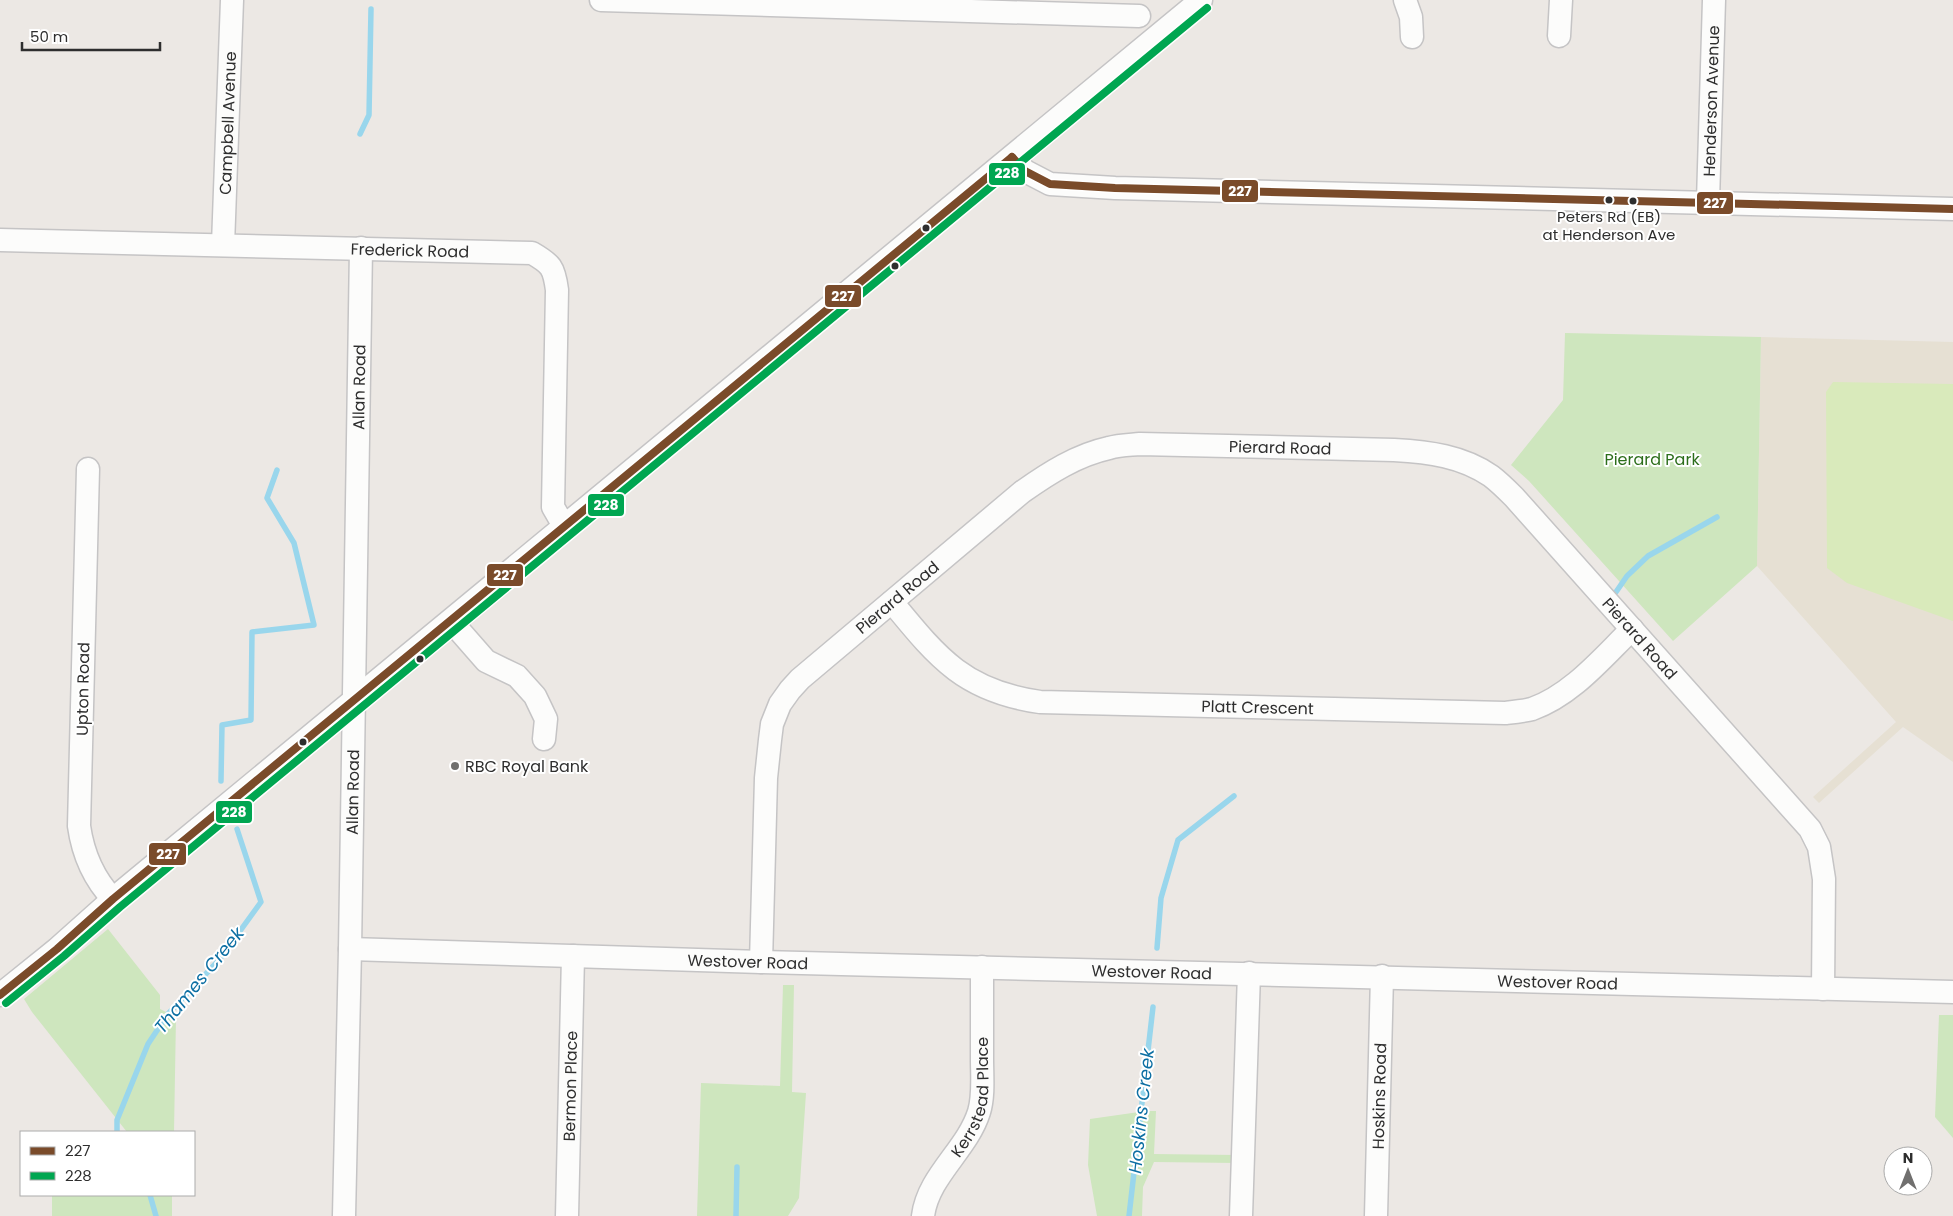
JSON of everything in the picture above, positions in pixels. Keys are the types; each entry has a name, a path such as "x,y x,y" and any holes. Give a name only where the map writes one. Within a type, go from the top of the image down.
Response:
{"street":[{"name":"Campbell Avenue","path":"223,245 232,0"},
{"path":"601,0 1139,8 1157,37"},
{"path":"0,995 113,899 1201,0"},
{"path":"1405,0 1411,17 1412,37"},
{"path":"1559,36 1560,0"},
{"name":"Henderson Avenue","path":"1708,202 1714,0"},
{"path":"1012,157 1025,171 1050,184 1115,188 1953,209"},
{"name":"Frederick Road","path":"0,240 532,253 549,262 554,274 557,290 553,507 564,526"},
{"name":"Allan Road","path":"344,1216 361,248"},
{"name":"Pierard Road","path":"761,962 767,760 772,724 780,704 790,690 1022,492 1050,472 1080,457 1110,448 1140,444 1394,450 1428,452 1461,460 1492,476 1514,497 1810,829 1819,847 1824,879 1822,988"},
{"name":"Upton Road","path":"88,469 79,826 82,848 104,890 113,899"},
{"name":"Platt Crescent","path":"892,602 942,659 960,674 995,692 1014,698 1040,702 1506,713 1532,709 1557,696 1577,682 1632,629"},
{"path":"451,621 486,661 517,676 535,696 546,719 544,739"},
{"name":"Westover Road","path":"350,949 761,962 1382,976 1953,992"},
{"name":"Bermon Place","path":"568,1216 573,956"},
{"name":"Kerrstead Place","path":"923,1216 924,1206 937,1180 970,1131 979,1112 982,1087 982,967"},
{"path":"1241,1216 1248,973"},
{"name":"Hoskins Road","path":"1376,1216 1382,976"}],"shaded area":[{"path":"1761,337 1953,342 1953,762 1903,727 1819,803 1813,797 1896,722 1757,566"}],"green space":[{"name":"Pierard Park","path":"1565,333 1761,337 1757,566 1673,641 1529,481 1511,465 1563,400"},
{"path":"1833,382 1953,384 1953,621 1847,583 1827,568 1826,392"},
{"path":"108,929 160,995 160,1009 176,1017 174,1131 126,1131 32,1012 24,999"},
{"path":"783,985 794,985 792,1092 806,1093 799,1198 788,1216 697,1216 701,1083 780,1086"},
{"path":"1939,1015 1953,1015 1953,1138 1935,1117"},
{"path":"1156,1111 1154,1154 1237,1155 1236,1163 1154,1162 1143,1187 1142,1216 1097,1216 1088,1165 1090,1119"},
{"path":"52,1196 172,1196 172,1216 52,1216"}],"waterway":[{"name":"Thames Creek","path":"360,134 369,115 371,9"},
{"name":"Thames Creek","path":"221,781 222,725 251,720 252,632 314,625 294,543 267,498 277,470"},
{"path":"1616,592 1627,576 1648,556 1717,517"},
{"name":"Hoskins Creek","path":"1157,948 1161,898 1178,840 1234,796"},
{"name":"Thames Creek","path":"117,1131 117,1120 148,1044 168,1014 219,960 261,902 237,829"},
{"name":"Hoskins Creek","path":"1129,1216 1153,1007"},
{"path":"736,1216 737,1167"},
{"name":"Thames Creek","path":"150,1196 156,1216"}],"transit line":[{"name":"228","path":"6,1003 1207,8"},
{"name":"227","path":"1012,157 1025,171 1050,184 1115,188 1953,209"},
{"name":"227","path":"0,995 57,949 113,899 1012,157"}],"place":[{"name":"Peters Rd (EB) at Henderson Ave","path":"1609,200"},
{"name":"RBC Royal Bank","path":"455,766"}]}
